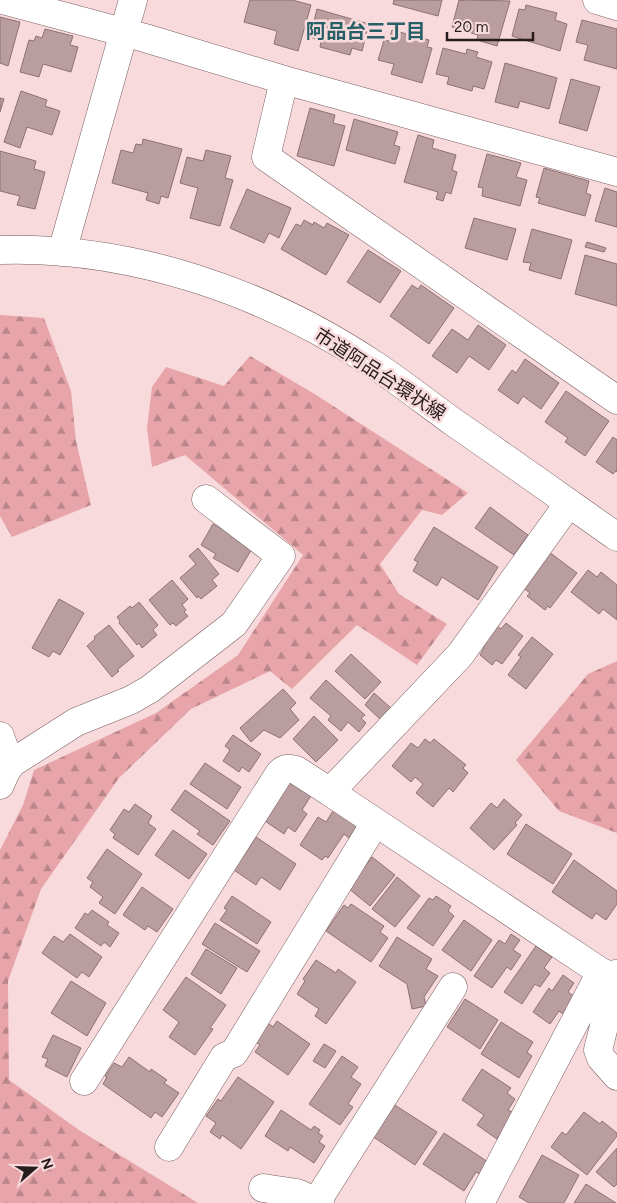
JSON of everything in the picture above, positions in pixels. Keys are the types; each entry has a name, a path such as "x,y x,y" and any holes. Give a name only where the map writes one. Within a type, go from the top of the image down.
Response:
{"street":[{"path":"3,0 617,172"},
{"path":"62,252 133,0"},
{"path":"597,0 617,6"},
{"path":"284,80 266,156 616,398"},
{"name":"市道阿品台環状線","path":"0,250 62,252 100,256 179,273 246,298 311,328 373,364 617,536"},
{"path":"6,774 76,722 131,700 150,689 228,629 243,612 281,556 206,500"},
{"path":"330,792 460,656 569,503"},
{"path":"0,736 6,753 6,774"},
{"path":"84,1081 279,774 283,769 290,768 296,770 610,974 613,990 598,1050 601,1058 617,1076"},
{"path":"169,1147 224,1057 234,1053 375,823"},
{"path":"480,1203 610,974"},
{"path":"263,1188 296,1193 318,1202 453,987"}],"green space":[{"path":"0,315 44,318 71,391 76,441 91,505 12,537 0,516"},
{"path":"250,356 313,393 468,493 442,515 422,510 380,564 399,594 447,624 417,665 357,625 292,689 270,671 191,709 119,778 41,889 8,981 9,1080 79,1130 198,1203 0,1203 0,850 23,805 34,770 156,713 238,655 303,555 185,455 152,467 147,428 152,387 166,367 224,386"},
{"path":"617,661 617,833 559,811 516,760 588,674"}],"building":[{"path":"250,0 292,0 311,5 298,51 274,44 277,31 244,22"},
{"path":"394,0 442,0 438,16 393,4"},
{"path":"459,0 510,1 497,46 477,40 478,35 452,27"},
{"path":"526,5 557,13 555,20 567,24 560,51 512,36 519,9 525,10"},
{"path":"317,9 369,24 362,51 352,48 350,55 320,47 321,41 310,37"},
{"path":"0,17 20,22 8,66 0,63"},
{"path":"582,20 617,29 617,69 584,60 588,45 576,42"},
{"path":"45,29 73,36 70,45 78,47 71,72 43,64 39,77 20,72 29,40 34,41 36,36 42,38"},
{"path":"392,30 429,40 427,47 432,48 422,83 391,74 394,64 378,60 384,40 389,41"},
{"path":"443,48 466,54 467,49 478,52 476,57 492,62 484,89 473,86 472,91 447,84 449,77 436,74"},
{"path":"505,63 557,78 549,109 520,101 518,108 495,102"},
{"path":"571,79 600,87 587,131 559,123"},
{"path":"21,91 47,100 45,106 60,111 52,135 27,127 20,148 4,142"},
{"path":"0,98 4,99 0,112"},
{"path":"310,108 335,115 333,123 345,126 334,166 297,156"},
{"path":"354,119 398,132 394,145 400,147 395,164 346,150"},
{"path":"418,135 434,140 432,148 456,155 452,170 457,172 451,194 446,192 443,201 436,199 438,192 404,182"},
{"path":"143,139 182,149 168,198 161,196 159,204 146,200 148,193 112,183 121,150 133,153 136,144 142,145"},
{"path":"206,150 231,156 225,178 233,180 220,226 190,218 198,188 180,183 187,157 203,161"},
{"path":"0,151 36,161 34,169 45,172 35,209 17,205 20,196 0,191"},
{"path":"487,154 521,163 516,177 527,180 520,206 482,196 483,188 478,187"},
{"path":"544,168 589,181 586,193 591,195 585,216 538,203 540,198 536,197"},
{"path":"605,188 617,192 617,227 595,221"},
{"path":"247,189 291,208 279,238 269,233 264,243 230,228"},
{"path":"474,218 516,229 507,260 465,248"},
{"path":"304,220 313,225 314,222 324,228 327,223 349,235 326,275 281,249 296,224 301,226"},
{"path":"532,229 572,240 561,279 529,270 531,263 523,262"},
{"path":"587,242 606,248 604,252 585,247"},
{"path":"368,250 401,271 380,303 347,282"},
{"path":"585,255 617,264 617,306 575,294"},
{"path":"412,285 418,289 421,285 454,308 429,344 390,316"},
{"path":"478,325 506,345 489,370 469,356 457,373 432,356 452,329 468,340"},
{"path":"525,359 559,383 541,409 523,396 518,404 498,390 512,370 516,373"},
{"path":"566,391 609,421 585,456 565,442 568,438 545,422"},
{"path":"613,437 617,440 617,472 613,474 596,462"},
{"path":"490,507 528,535 514,555 475,528"},
{"path":"213,524 253,547 238,572 213,558 216,554 201,545"},
{"path":"434,527 498,567 478,600 442,577 437,586 413,571 418,562 414,560"},
{"path":"198,548 219,574 212,580 217,586 201,599 198,596 197,598 180,578 196,564 189,556"},
{"path":"549,552 577,573 550,608 548,606 545,610 527,596 530,593 522,587"},
{"path":"588,570 597,577 601,572 617,585 617,620 603,609 599,614 571,592"},
{"path":"172,580 188,599 182,605 186,610 184,612 188,616 176,626 173,623 170,625 149,600"},
{"path":"59,599 84,613 60,655 53,651 49,657 32,648"},
{"path":"139,602 158,625 153,630 157,635 142,648 139,643 137,645 119,623 120,621 117,617 130,606 132,608"},
{"path":"506,623 523,636 502,664 496,660 492,665 480,655 484,648 482,646 497,626 501,629"},
{"path":"109,625 134,656 117,670 119,671 112,677 87,646 95,639 94,637"},
{"path":"532,637 553,654 526,689 508,675 521,657 518,655"},
{"path":"351,654 381,682 365,699 335,671"},
{"path":"326,680 365,715 361,718 366,723 359,732 348,722 341,731 328,720 331,716 310,698"},
{"path":"283,689 296,703 290,709 299,720 280,738 264,730 251,742 240,728"},
{"path":"374,693 391,708 381,720 365,705"},
{"path":"314,716 338,740 316,762 293,739"},
{"path":"233,735 261,754 249,772 242,767 239,772 223,761 230,750 225,746"},
{"path":"425,739 430,743 434,739 466,765 463,768 468,773 453,792 449,788 433,807 416,793 423,784 415,777 411,782 392,766 411,743 418,748"},
{"path":"205,763 241,787 227,809 190,784"},
{"path":"289,779 312,794 302,810 307,814 295,832 288,827 284,834 262,819"},
{"path":"185,790 230,821 213,845 197,834 200,831 171,810"},
{"path":"504,799 522,815 515,823 517,825 494,850 470,828 491,803 497,808"},
{"path":"135,804 152,816 148,823 156,829 138,855 113,838 115,834 110,830 124,809 129,812"},
{"path":"335,808 358,824 349,838 344,834 328,858 325,856 322,860 300,845 318,817 326,822"},
{"path":"526,824 572,854 553,884 507,854"},
{"path":"173,830 207,854 189,879 155,855"},
{"path":"256,837 296,864 280,890 261,877 256,885 234,870"},
{"path":"107,849 142,874 115,914 99,903 103,897 90,887 93,882 87,878"},
{"path":"372,857 395,875 370,906 348,888"},
{"path":"574,860 617,891 617,904 606,920 596,913 592,919 552,892"},
{"path":"397,877 420,896 395,927 372,909"},
{"path":"142,887 173,909 157,932 148,926 145,930 123,915"},
{"path":"232,896 271,922 257,944 220,920 227,910 224,908"},
{"path":"436,896 451,906 448,911 454,916 433,946 407,928 429,898 433,900"},
{"path":"351,904 384,926 380,932 388,938 371,962 326,931 344,905 348,908"},
{"path":"92,910 109,922 107,925 119,933 110,947 104,942 101,946 75,928 85,913 88,915"},
{"path":"464,920 492,940 471,971 442,950"},
{"path":"215,923 260,951 247,972 202,944"},
{"path":"70,934 102,957 89,977 82,972 77,978 42,953 54,936 63,942"},
{"path":"511,934 520,940 513,950 521,955 511,970 507,967 492,988 474,976 499,940 505,944"},
{"path":"397,937 432,959 426,969 438,976 424,997 426,1006 412,1009 407,984 379,966"},
{"path":"536,946 552,957 544,968 550,973 540,987 535,984 522,1004 504,992"},
{"path":"206,949 237,968 221,994 191,974"},
{"path":"316,960 336,973 338,969 356,982 326,1024 315,1016 319,1009 297,994 305,981 303,979"},
{"path":"563,975 574,983 568,992 575,997 563,1014 559,1011 550,1024 533,1012 549,988 552,991"},
{"path":"186,977 226,1005 210,1028 213,1029 195,1055 169,1037 179,1022 163,1010"},
{"path":"71,981 106,1003 87,1036 51,1013"},
{"path":"465,999 498,1020 480,1049 447,1027"},
{"path":"277,1021 310,1044 288,1075 255,1052 260,1045 256,1042 268,1023 273,1027"},
{"path":"501,1022 533,1042 527,1052 532,1056 519,1078 481,1054"},
{"path":"53,1035 81,1048 67,1077 45,1066 48,1059 42,1057"},
{"path":"324,1044 336,1051 325,1068 313,1061"},
{"path":"342,1056 358,1067 351,1077 361,1084 348,1104 353,1107 340,1125 309,1104"},
{"path":"129,1057 150,1072 151,1069 167,1080 164,1083 179,1093 162,1117 155,1112 151,1118 103,1084 107,1077 105,1076 114,1063 122,1067"},
{"path":"482,1069 511,1088 507,1093 515,1099 508,1110 514,1113 497,1139 477,1125 484,1115 462,1100"},
{"path":"238,1077 274,1102 241,1149 222,1135 220,1139 210,1132 216,1123 206,1116 218,1099 221,1101"},
{"path":"393,1104 437,1132 415,1165 372,1136"},
{"path":"281,1110 311,1130 314,1126 320,1130 318,1133 323,1136 319,1142 325,1146 314,1163 290,1147 288,1151 265,1136"},
{"path":"584,1112 600,1124 602,1121 617,1133 617,1136 587,1175 551,1147 562,1132 566,1135"},
{"path":"444,1133 488,1162 480,1174 476,1172 464,1191 423,1164"},
{"path":"617,1148 617,1184 614,1187 596,1172"},
{"path":"542,1155 579,1175 564,1203 529,1203 519,1197"},
{"path":"586,1184 616,1203 574,1203"}],"district":[{"name":"阿品台三丁目","path":"366,31"}]}
